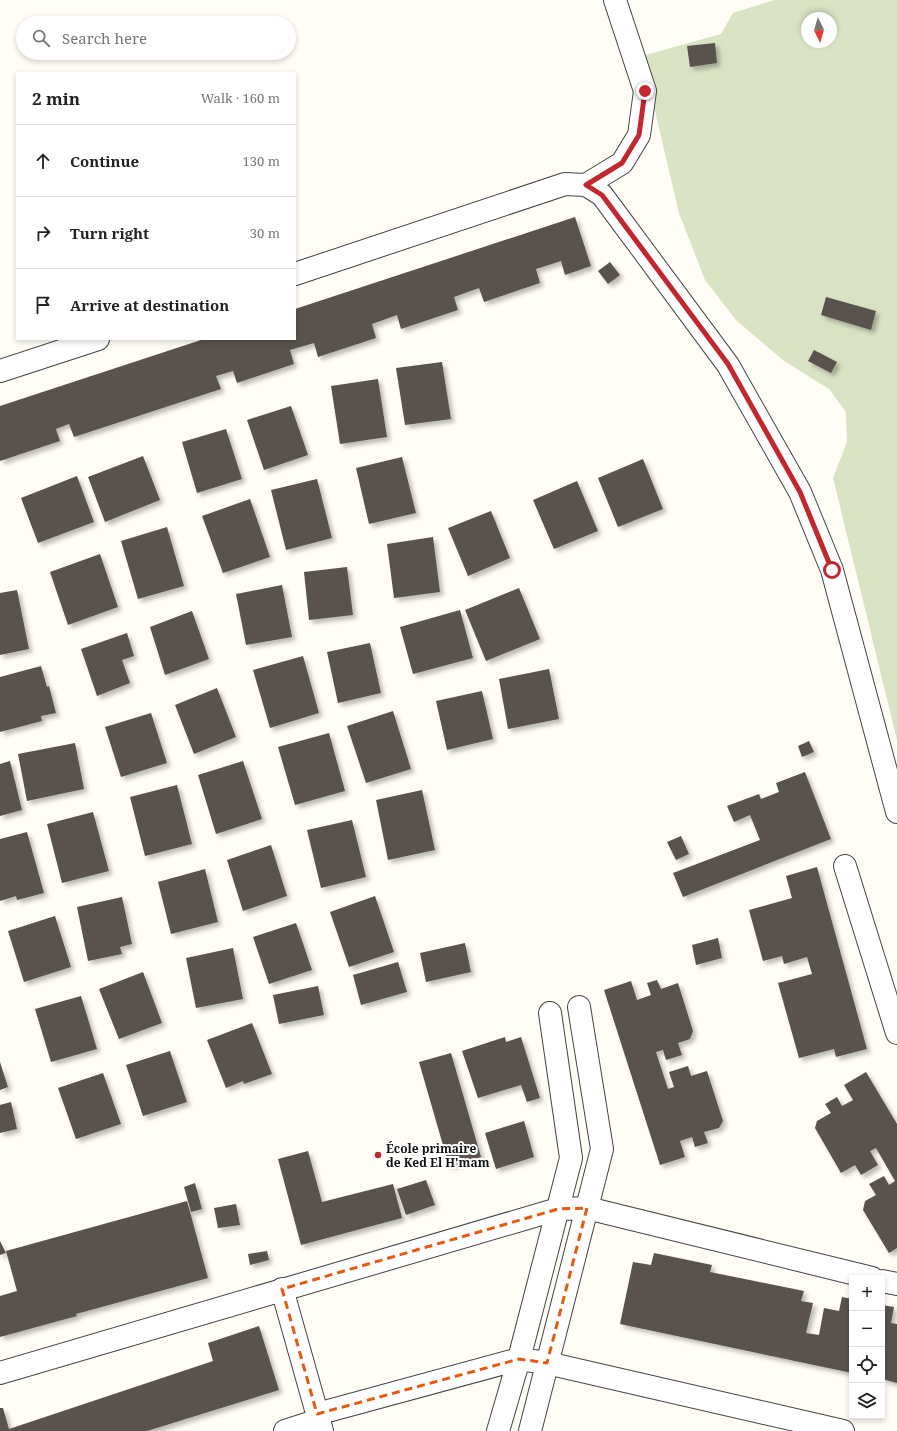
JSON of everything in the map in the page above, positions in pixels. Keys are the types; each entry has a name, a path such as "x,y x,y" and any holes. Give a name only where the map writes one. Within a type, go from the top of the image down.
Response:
{"street":[{"path":"586,185 622,163 639,135 645,91 615,0"},
{"path":"296,274 565,184 586,185 602,195 728,364 800,492 832,570 897,812"},
{"path":"0,371 95,340"},
{"path":"845,866 897,1033"},
{"path":"530,1431 602,1149 579,1007"},
{"path":"498,1431 519,1359 571,1158 550,1013"},
{"path":"0,1373 558,1209 587,1208 860,1275"},
{"path":"885,1282 897,1284"},
{"path":"282,1289 319,1422"},
{"path":"285,1431 319,1422 519,1359 547,1363 843,1431"}],"highlighted area":[{"path":"587,1208 547,1363 519,1359 317,1414 282,1289 558,1209"}],"green space":[{"path":"774,0 897,0 897,740 833,478 847,442 846,412 829,389 784,361 736,320 705,280 679,213 642,56 721,34 733,13"}],"building":[{"path":"715,43 717,63 690,67 687,46"},
{"path":"575,217 591,266 565,275 561,261 536,269 540,283 484,302 479,288 454,297 458,310 401,329 397,315 372,324 376,338 318,357 314,343 290,350 294,364 237,383 233,371 216,376 221,389 74,437 69,424 56,429 60,441 0,461 0,406 201,340 296,340 296,309"},
{"path":"610,262 620,275 608,284 598,271"},
{"path":"826,297 876,311 871,330 821,315"},
{"path":"814,350 837,362 831,373 808,361"},
{"path":"442,362 451,419 405,425 396,368"},
{"path":"378,379 387,437 340,444 331,386"},
{"path":"291,406 308,455 264,470 247,420"},
{"path":"226,429 242,479 197,493 182,442"},
{"path":"143,456 160,500 105,522 88,477"},
{"path":"402,457 416,513 369,524 356,468"},
{"path":"643,459 663,509 618,527 598,478"},
{"path":"77,476 94,522 38,543 21,498"},
{"path":"317,479 332,538 286,550 271,490"},
{"path":"577,481 598,531 554,549 533,500"},
{"path":"250,499 270,557 223,573 202,516"},
{"path":"491,511 510,558 468,576 448,528"},
{"path":"167,527 184,586 138,599 121,541"},
{"path":"433,537 440,592 394,598 387,544"},
{"path":"100,554 118,607 68,625 50,572"},
{"path":"347,567 353,615 309,620 304,572"},
{"path":"282,585 292,637 246,645 236,594"},
{"path":"519,588 540,639 486,661 465,610"},
{"path":"17,590 29,649 0,655 0,593"},
{"path":"460,610 473,658 413,674 400,627"},
{"path":"192,611 209,659 165,675 150,627"},
{"path":"127,633 134,656 122,660 130,683 97,696 81,649"},
{"path":"370,643 381,693 338,703 327,652"},
{"path":"303,656 319,713 270,728 253,670"},
{"path":"41,666 47,687 49,686 56,713 41,716 42,721 0,732 0,677"},
{"path":"549,669 559,719 508,729 499,679"},
{"path":"217,688 236,737 194,754 175,705"},
{"path":"482,691 493,739 447,750 436,701"},
{"path":"393,711 411,769 366,783 347,726"},
{"path":"151,713 167,763 121,777 105,727"},
{"path":"329,733 345,791 295,805 278,747"},
{"path":"809,741 814,752 802,757 798,746"},
{"path":"75,743 84,789 27,801 18,754"},
{"path":"10,761 22,810 0,816 0,764"},
{"path":"243,761 262,819 216,834 198,775"},
{"path":"805,772 831,839 683,897 673,873 760,840 750,815 734,822 727,806 759,794 761,799 779,792 776,783"},
{"path":"177,785 192,844 145,856 130,797"},
{"path":"422,790 435,850 388,860 376,800"},
{"path":"93,812 109,871 62,883 47,824"},
{"path":"352,820 366,877 321,888 307,830"},
{"path":"27,832 44,893 17,900 16,896 0,901 0,839"},
{"path":"681,836 689,854 676,860 667,842"},
{"path":"271,845 287,896 243,911 227,860"},
{"path":"817,867 867,1049 836,1057 834,1049 799,1058 778,983 812,974 807,957 784,964 782,956 763,961 749,910 792,898 786,876"},
{"path":"205,869 218,922 171,934 158,882"},
{"path":"375,896 394,952 349,967 330,912"},
{"path":"122,897 132,944 120,947 122,954 88,961 77,907"},
{"path":"55,916 71,967 24,982 8,931"},
{"path":"296,923 312,970 269,984 253,937"},
{"path":"718,938 722,958 696,965 692,945"},
{"path":"465,943 471,972 426,982 420,953"},
{"path":"233,948 243,999 196,1008 186,958"},
{"path":"398,962 407,992 361,1005 353,975"},
{"path":"143,972 162,1023 119,1039 99,989"},
{"path":"657,980 661,989 678,983 693,1031 690,1039 678,1043 682,1055 666,1060 663,1050 656,1052 668,1089 674,1087 669,1072 688,1066 691,1076 707,1071 723,1121 719,1128 704,1132 708,1143 695,1147 692,1137 680,1141 685,1157 660,1165 604,990 631,981 637,1000 651,995 647,983"},
{"path":"318,986 324,1015 279,1024 273,995"},
{"path":"81,996 97,1049 51,1062 35,1009"},
{"path":"252,1023 272,1074 244,1084 243,1081 226,1088 207,1040"},
{"path":"505,1037 506,1042 521,1037 540,1098 527,1102 521,1085 478,1098 462,1051"},
{"path":"170,1051 187,1102 143,1116 126,1065"},
{"path":"451,1053 481,1157 449,1166 419,1062"},
{"path":"0,1062 8,1087 0,1090"},
{"path":"866,1072 897,1124 897,1248 889,1253 863,1210 865,1201 876,1195 869,1184 884,1176 889,1185 895,1181 876,1148 870,1151 878,1165 861,1175 855,1165 841,1173 815,1128 817,1121 831,1113 825,1104 837,1097 842,1106 853,1100 844,1085"},
{"path":"103,1073 121,1124 76,1139 58,1088"},
{"path":"11,1102 17,1129 0,1133 0,1105"},
{"path":"524,1121 534,1157 496,1169 485,1133"},
{"path":"308,1151 322,1202 393,1184 402,1218 301,1245 278,1159"},
{"path":"426,1180 435,1205 406,1215 397,1189"},
{"path":"195,1183 202,1209 191,1212 184,1187"},
{"path":"187,1201 208,1278 76,1314 77,1316 0,1337 0,1296 17,1291 6,1251"},
{"path":"236,1204 240,1225 218,1228 214,1208"},
{"path":"0,1241 6,1253 0,1255"},
{"path":"267,1251 269,1260 250,1265 248,1254"},
{"path":"654,1253 712,1265 710,1272 804,1291 801,1301 813,1303 806,1333 819,1335 824,1308 839,1311 842,1297 849,1298 849,1372 620,1324 633,1262 651,1265"},
{"path":"885,1306 894,1307 891,1323 897,1324 897,1383 885,1380"},
{"path":"259,1326 279,1390 147,1431 0,1431 0,1408 3,1408 9,1429 213,1361 208,1343"}],"place":[{"name":"École primaire de Ked El H'mam","path":"378,1155"}],"route":[{"path":"645,91 639,135 622,163 586,185 602,195 728,364 800,492 832,570"}]}
